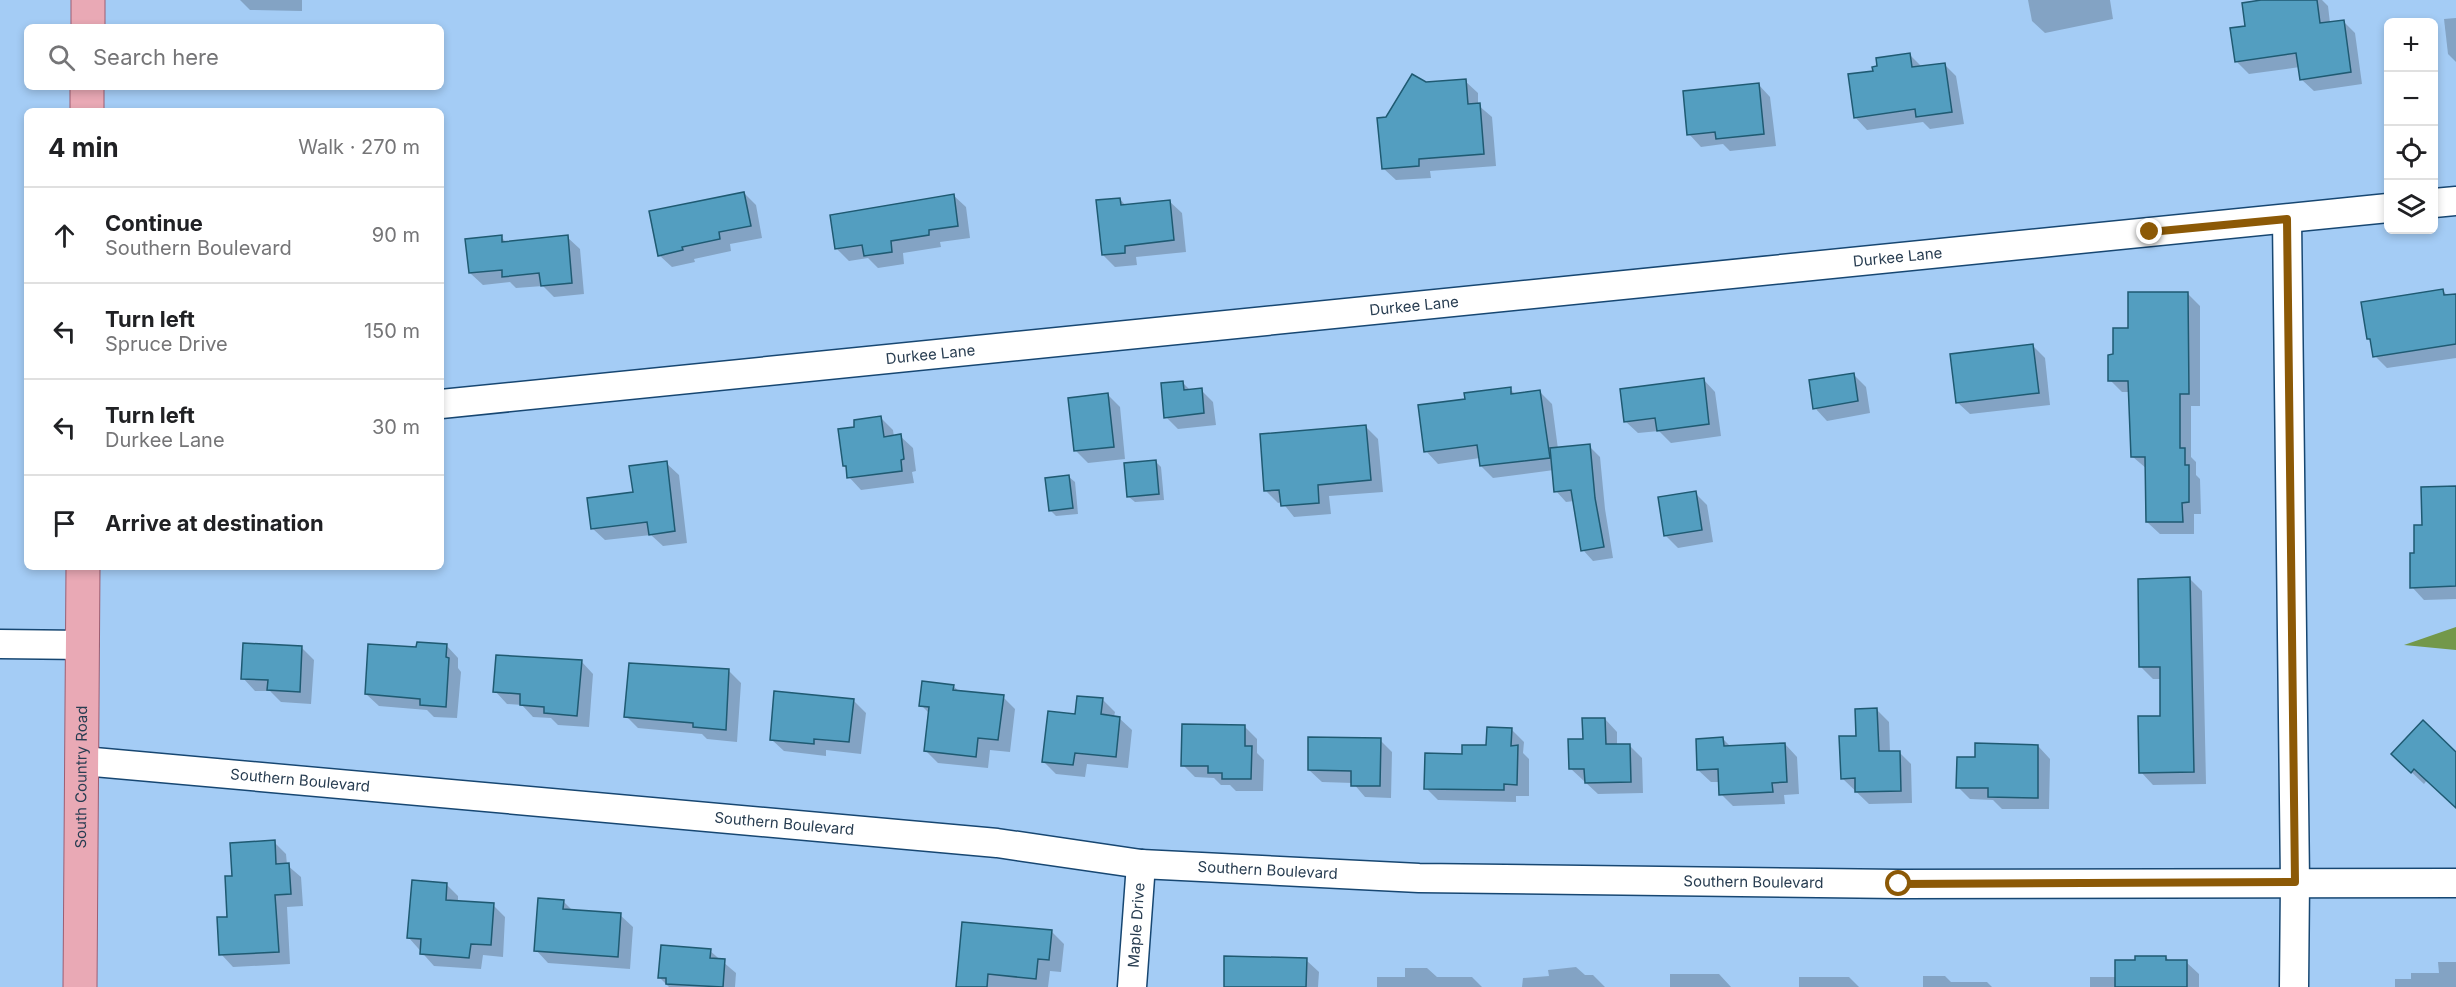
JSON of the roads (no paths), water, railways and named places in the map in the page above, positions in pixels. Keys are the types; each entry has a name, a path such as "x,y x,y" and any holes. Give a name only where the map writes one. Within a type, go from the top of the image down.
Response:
{"main road":[{"path":"88,0 88,24"},
{"path":"87,90 87,108"},
{"name":"South Country Road","path":"80,987 83,570"}],"street":[{"path":"2438,203 2456,201"},
{"name":"Durkee Lane","path":"444,404 2384,208"},
{"path":"2287,219 2295,882 2294,987"},
{"path":"0,644 84,645"},
{"name":"Southern Boulevard","path":"82,761 997,843 1141,864 1419,878 1899,884 2456,883"},
{"name":"Maple Drive","path":"1131,987 1141,864"}]}
